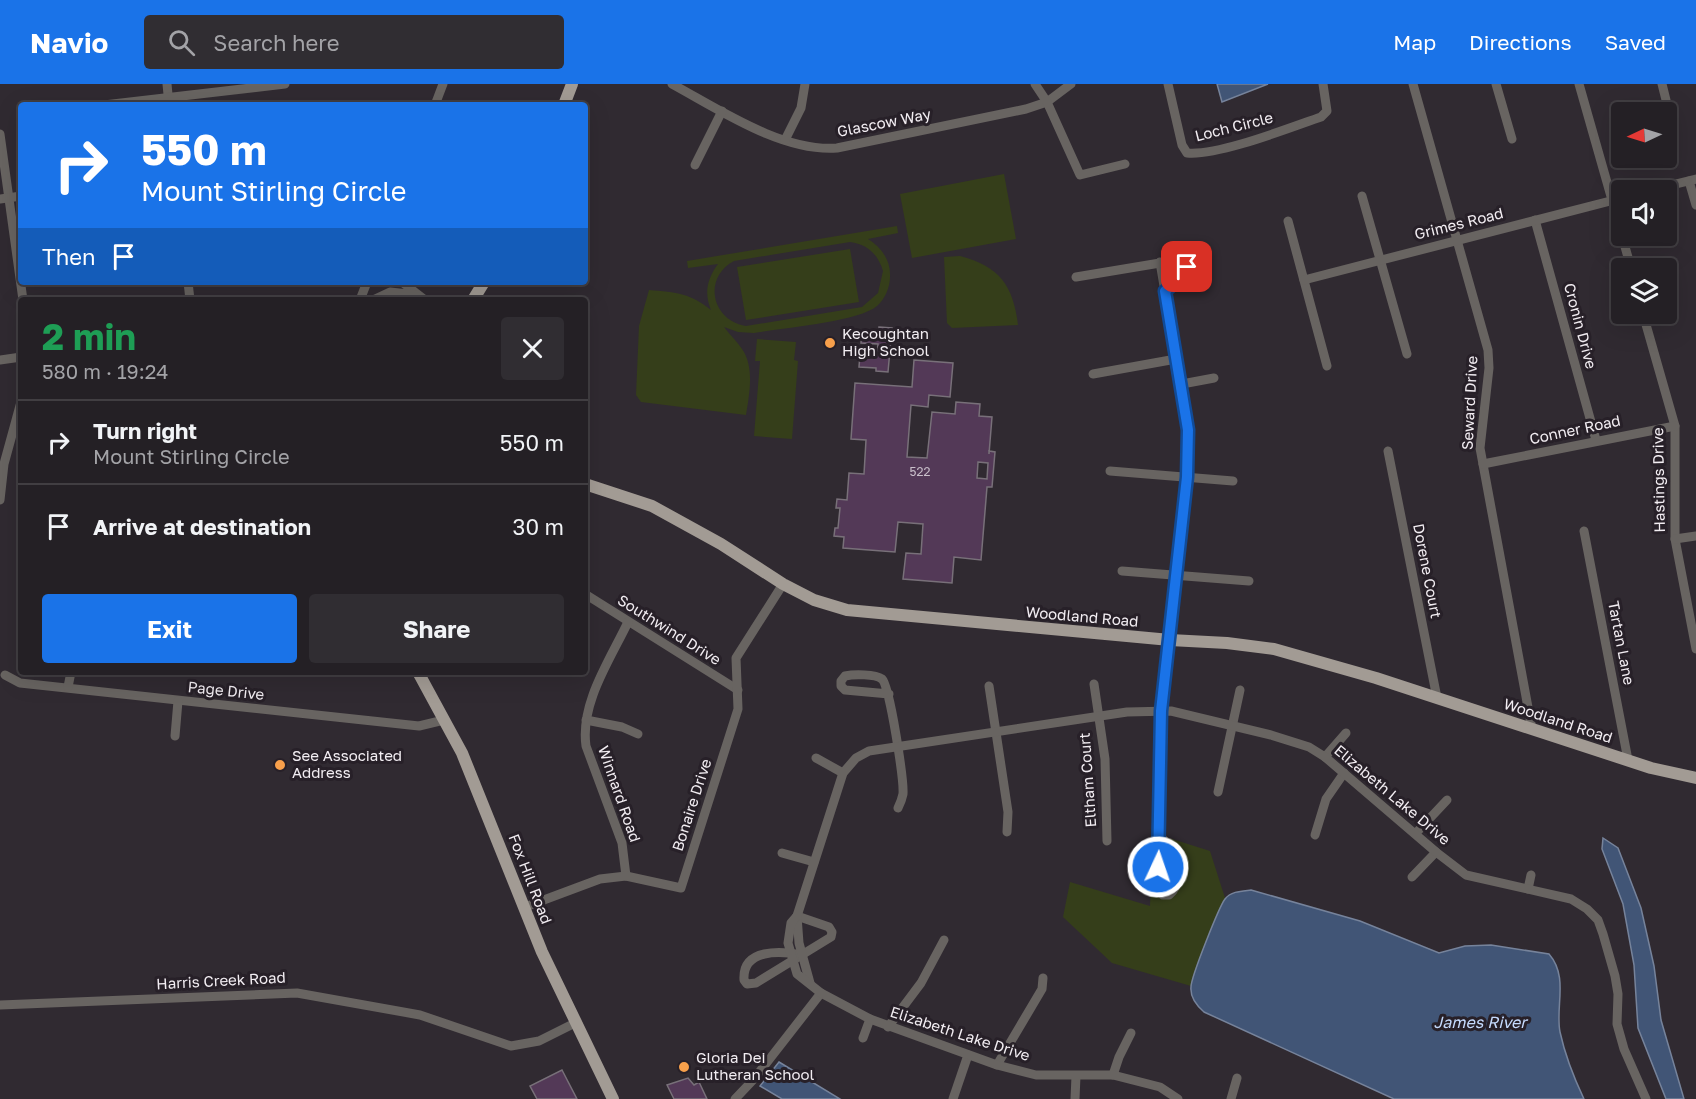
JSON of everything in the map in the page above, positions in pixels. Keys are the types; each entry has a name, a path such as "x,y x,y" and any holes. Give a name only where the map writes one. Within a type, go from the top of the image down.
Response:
{"main road":[{"path":"565,102 572,84"},
{"name":"Woodland Road","path":"588,485 652,506 721,544 783,584 814,600 847,610 1275,649 1310,658 1628,760 1696,778"},
{"name":"Fox Hill Road","path":"420,675 462,753 542,952 613,1099"}],"street":[{"path":"167,84 169,100"},
{"path":"143,102 285,84"},
{"path":"436,102 443,84"},
{"name":"Glascow Way","path":"672,84 722,111 785,140 804,147 837,148 999,116 1047,102 1071,84"},
{"path":"785,140 801,108 805,84"},
{"path":"1035,84 1047,102 1080,174 1125,164"},
{"name":"Loch Circle","path":"1168,84 1182,145 1187,153 1224,147 1321,117 1327,111 1323,84"},
{"name":"Seward Drive","path":"1413,84 1489,359 1480,448 1532,729"},
{"path":"1496,84 1512,139"},
{"path":"1579,84 1611,181"},
{"path":"1662,84 1666,100"},
{"path":"696,165 722,111"},
{"path":"0,134 4,199 18,273"},
{"path":"1677,184 1693,180 1696,205"},
{"path":"1362,196 1407,354"},
{"name":"Grimes Road","path":"1304,280 1611,201"},
{"name":"Cronin Drive","path":"1535,220 1596,440"},
{"path":"1288,221 1327,366"},
{"path":"1076,277 1184,259 1187,267 1185,274 1165,291"},
{"path":"1160,262 1188,430 1187,477 1161,711 1159,888 1163,895 1169,895 1176,886 1176,863 1172,848 1160,836"},
{"path":"406,285 421,297"},
{"path":"379,297 390,292 421,297"},
{"name":"Hastings Drive","path":"1646,324 1675,426 1675,539 1696,649"},
{"path":"0,360 18,357"},
{"path":"1093,374 1176,358"},
{"path":"1182,384 1214,378"},
{"path":"0,500 2,464 18,412"},
{"name":"Conner Road","path":"1482,464 1675,426"},
{"name":"Dorene Court","path":"1388,451 1437,698"},
{"path":"1110,471 1233,482"},
{"name":"Tartan Lane","path":"1584,531 1628,760"},
{"path":"1675,539 1696,536"},
{"path":"1122,571 1249,581"},
{"name":"Bonaire Drive","path":"525,907 600,879 626,876 681,888 738,710 736,658 783,584"},
{"name":"Southwind Drive","path":"588,596 738,690"},
{"name":"Winnard Road","path":"626,876 622,843 586,746 586,720 592,700 627,622"},
{"name":"Page Drive","path":"5,675 20,683 419,726 444,720"},
{"path":"68,687 70,675"},
{"path":"889,694 845,690 841,686 841,681 850,675 876,677 884,680 889,694 903,793 898,808"},
{"name":"Eltham Court","path":"1094,684 1105,759 1107,841"},
{"path":"989,686 1008,812 1007,832"},
{"path":"1218,792 1240,690"},
{"path":"175,736 178,701"},
{"name":"Elizabeth Lake Drive","path":"1178,1099 1160,1087 1113,1076 1036,1075 997,1065 870,1019 823,995 797,974 790,957 788,935 791,923 797,916 843,773 861,754 1127,712 1161,711 1171,711 1232,725 1309,747 1325,757 1466,875 1571,899 1587,909 1598,920 1615,976 1618,994 1617,1024 1624,1049 1646,1099"},
{"path":"586,720 622,727 638,734"},
{"path":"1325,757 1346,733"},
{"path":"816,758 843,773"},
{"path":"1315,835 1326,799 1344,773"},
{"path":"1416,833 1447,800"},
{"path":"1412,877 1436,852"},
{"path":"782,853 814,862"},
{"path":"1528,889 1531,875"},
{"path":"790,957 756,983 747,984 744,980 747,966 755,957 767,953 790,957 802,955 830,939 832,932 827,926 797,916"},
{"name":"Elizabeth Lake Drive","path":"797,916 802,955 810,983"},
{"path":"888,1027 921,983 944,940"},
{"path":"997,1065 1042,989 1043,978"},
{"name":"Harris Creek Road","path":"0,1005 297,993 417,1015 511,1046 531,1044 575,1023"},
{"path":"735,1099 808,1011 808,1007 823,995"},
{"name":"Elizabeth Lake Drive","path":"863,1038 870,1019"},
{"path":"1113,1076 1119,1057 1131,1033"},
{"path":"953,1099 968,1055"},
{"path":"1075,1099 1076,1076"},
{"path":"1231,1099 1237,1078"}],"green space":[{"path":"1004,174 1016,239 912,258 900,194"},
{"path":"897,226 898,233 868,239 884,255 889,265 890,281 882,300 867,312 819,324 754,333 738,332 724,327 742,349 749,364 750,382 746,415 641,402 636,395 639,326 649,290 683,295 697,300 711,310 708,286 711,275 718,264 688,268 687,261","holes":["850,242 862,245 871,251 883,271 878,293 862,307 746,326 734,322 719,308 715,298 718,278 724,268 734,261"]},
{"path":"850,249 859,302 746,320 737,267"},
{"path":"960,256 985,265 1002,279 1012,299 1018,325 952,328 947,323 944,257"},
{"path":"757,339 796,342 794,360 798,361 792,439 754,436 760,361 755,361"},
{"path":"1153,833 1210,851 1225,898 1191,986 1112,963 1063,917 1070,882 1150,906"}],"water":[{"path":"1217,84 1268,84 1222,102"},
{"path":"1603,838 1618,848 1641,908 1654,966 1661,1020 1684,1099 1666,1099 1638,1028 1634,965 1623,904 1602,849"},
{"name":"James River","path":"1251,890 1360,921 1439,953 1465,946 1491,945 1549,954 1555,963 1560,982 1559,1022 1562,1041 1584,1099 1394,1099 1204,1012 1194,1001 1192,994 1191,987 1195,970 1225,899 1234,893"},
{"path":"779,1062 840,1099 782,1099 760,1086"}],"building":[{"path":"879,327 892,328 888,372 876,371 876,368 859,367 860,354 877,355 878,344 861,343 862,330 879,332"},
{"name":"Kecoughtan High School","path":"914,360 953,363 950,397 929,395 928,407 911,405 907,457 927,458 932,412 955,414 956,402 980,404 979,416 992,417 989,451 995,452 992,487 987,487 981,560 954,557 952,583 903,579 906,553 921,554 923,524 898,522 895,552 843,548 844,537 834,536 835,528 838,528 840,508 836,508 837,499 847,500 849,473 864,474 866,440 851,439 855,383 912,387","holes":["978,462 988,463 987,479 977,478"]},
{"path":"562,1070 577,1099 537,1099 530,1086"},
{"path":"688,1078 694,1085 699,1082 707,1099 674,1099 667,1085"}],"place":[{"name":"Kecoughtan High School","path":"830,343"},
{"name":"See Associated Address","path":"280,765"},
{"name":"Gloria Dei Lutheran School","path":"684,1067"}],"route":[{"path":"1158,867 1161,711 1187,477 1188,430 1165,291 1185,274 1187,267"}]}
